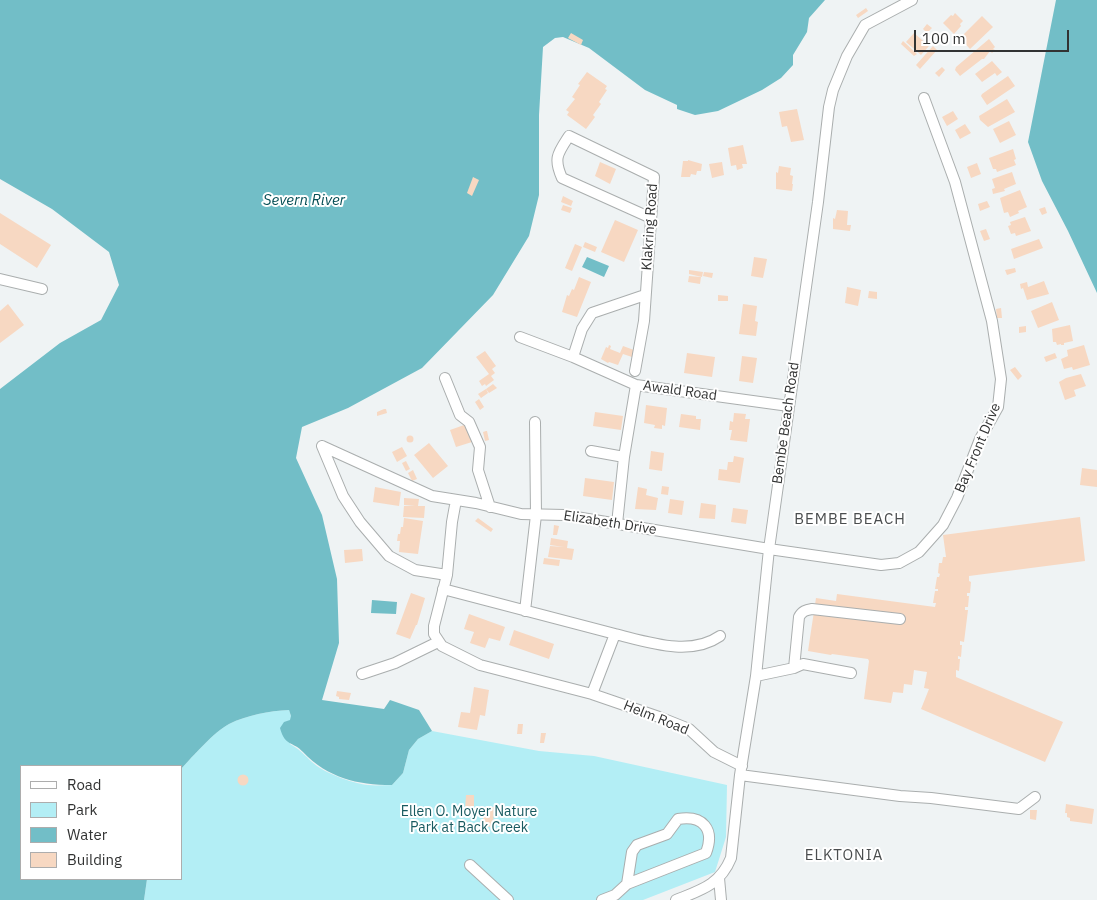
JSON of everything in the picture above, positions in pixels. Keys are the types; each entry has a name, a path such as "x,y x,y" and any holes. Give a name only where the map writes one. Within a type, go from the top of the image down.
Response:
{"street":[{"name":"Bembe Beach Road","path":"719,878 726,870 731,858 741,770 756,676 768,549 818,202 829,107 833,90 847,56 865,25 912,0"},
{"name":"Bay Front Drive","path":"768,549 881,565 899,562 919,552 942,525 957,498 980,439 998,407 1001,379 992,321 955,182 924,98"},
{"name":"Klakring Road","path":"635,371 644,321 654,177 569,136 557,154 557,167 562,178 651,218"},
{"path":"0,279 42,290"},
{"path":"573,357 582,329 592,313 645,295"},
{"name":"Awald Road","path":"520,337 573,357 636,385 789,406"},
{"path":"445,378 460,415 470,422 480,447 478,470 490,507"},
{"path":"617,524 624,457 636,385"},
{"path":"525,611 536,515 535,422"},
{"name":"Elizabeth Drive","path":"447,575 415,570 389,556 360,522 343,496 322,446 432,496 521,514 564,515 768,549"},
{"path":"591,451 624,457"},
{"path":"362,674 395,663 438,642 434,634 434,626 447,575 456,500"},
{"path":"443,589 651,643 675,647 692,647 710,644 720,636"},
{"path":"794,668 799,617 806,610 812,609 900,619"},
{"path":"592,694 615,634"},
{"name":"Helm Road","path":"438,642 449,650 480,665 592,694 659,716 689,729 714,752 741,770 900,796 931,798 1019,810 1035,797"},
{"path":"756,676 794,668 803,664 851,673"},
{"path":"602,900 615,896 627,884 706,853 710,836 706,826 700,820 690,817 678,819 667,834 638,845 632,852 627,884"},
{"path":"470,865 508,900"},
{"path":"676,900 712,884 719,878"},
{"path":"719,878 721,900"}],"green space":[{"name":"Ellen O. Moyer Nature Park at Back Creek","path":"289,710 291,716 290,744 322,769 356,783 392,785 403,773 409,750 418,739 432,731 539,751 594,756 727,785 726,837 715,872 643,900 144,900 147,880 182,880 182,768 210,738 229,724 243,718 274,711"}],"water":[{"name":"Severn River","path":"0,0 825,0 809,18 807,32 793,55 793,65 781,78 762,90 718,111 695,115 677,109 677,105 645,90 589,48 563,37 555,38 543,47 539,115 539,195 529,236 493,295 422,368 348,408 302,427 296,458 322,515 337,579 339,643 322,700 384,709 390,700 419,710 432,731 418,739 409,750 403,773 392,785 367,784 344,778 333,774 313,761 287,741 282,734 280,728 284,722 290,720 289,710 258,714 229,724 210,738 182,768 182,765 20,765 20,880 147,880 144,900 0,900 0,389 60,343 101,320 119,285 109,252 52,209 0,179"},
{"path":"1056,0 1097,0 1097,293 1042,181 1028,142"},
{"path":"587,257 609,266 604,277 582,267"},
{"path":"372,600 397,602 396,614 371,613"}],"building":[{"path":"866,8 868,11 858,18 856,15"},
{"path":"955,13 963,21 954,34 943,23"},
{"path":"982,16 993,27 970,49 960,38"},
{"path":"927,24 932,28 927,33 923,29"},
{"path":"571,33 583,40 581,45 568,38"},
{"path":"914,33 929,46 921,55 906,42"},
{"path":"989,39 995,50 992,53 990,51 984,59 960,76 955,70 956,67"},
{"path":"903,41 917,54 914,56 901,44"},
{"path":"933,46 937,50 920,69 916,65"},
{"path":"992,61 1002,72 997,76 995,73 982,82 975,74"},
{"path":"942,67 945,70 939,77 935,73"},
{"path":"587,72 607,86 605,89 607,90 599,102 601,104 593,115 595,117 586,129 567,115 569,112 566,110 575,99 572,97 580,85 578,84"},
{"path":"1008,76 1015,86 987,105 981,96 982,94"},
{"path":"1007,99 1015,112 988,127 980,120 979,116"},
{"path":"797,109 804,140 791,142 787,126 782,127 779,112"},
{"path":"953,111 958,119 947,126 942,117"},
{"path":"1009,121 1016,135 1000,143 993,129"},
{"path":"965,124 971,133 960,139 955,130"},
{"path":"743,145 747,164 742,164 743,168 737,170 736,165 731,166 728,148"},
{"path":"1013,149 1016,165 997,172 996,169 993,169 989,158"},
{"path":"688,160 702,164 701,171 697,171 696,175 691,174 690,177 681,177 683,161"},
{"path":"600,162 616,169 610,184 595,176"},
{"path":"722,162 724,175 712,178 709,164"},
{"path":"977,163 981,174 971,178 967,167"},
{"path":"779,166 791,168 790,175 793,176 792,191 776,189 776,172 778,173"},
{"path":"1012,172 1016,184 1004,189 1005,191 993,194 992,189 995,188 992,179"},
{"path":"473,177 479,180 472,196 467,193"},
{"path":"1020,190 1027,207 1010,217 1008,212 1004,213 1000,198"},
{"path":"563,196 573,201 571,206 561,202"},
{"path":"987,201 990,207 980,211 978,204"},
{"path":"563,205 572,208 570,213 561,210"},
{"path":"1045,207 1047,213 1042,215 1039,209"},
{"path":"837,210 848,211 847,225 851,225 850,231 833,229 833,218 835,219"},
{"path":"0,213 51,245 37,268 0,244"},
{"path":"1025,217 1031,231 1016,236 1015,233 1011,234 1008,226 1011,225 1010,222"},
{"path":"615,220 638,230 624,262 601,252"},
{"path":"986,229 990,239 984,241 980,231"},
{"path":"1039,239 1043,248 1014,259 1011,249"},
{"path":"585,242 597,247 595,252 583,247"},
{"path":"575,244 582,247 572,271 565,268"},
{"path":"754,257 767,259 763,278 751,276"},
{"path":"1015,268 1016,272 1007,275 1005,270"},
{"path":"689,270 703,272 702,277 689,274"},
{"path":"704,272 713,273 712,278 703,276"},
{"path":"689,276 701,277 700,284 688,282"},
{"path":"579,277 591,282 577,317 562,312 567,295 569,296 572,289 574,290"},
{"path":"1044,281 1049,294 1027,300 1020,284 1027,282 1028,287"},
{"path":"847,287 861,290 858,306 845,303"},
{"path":"869,291 877,292 877,299 868,298"},
{"path":"718,295 728,296 728,301 718,301"},
{"path":"1052,302 1059,320 1038,328 1031,311"},
{"path":"8,304 24,325 0,343 0,311"},
{"path":"743,304 757,306 755,321 758,322 756,336 739,334"},
{"path":"1001,308 1002,318 997,318 996,309"},
{"path":"1070,325 1073,341 1064,343 1064,345 1057,345 1056,342 1053,342 1052,329"},
{"path":"1026,326 1026,332 1019,333 1019,327"},
{"path":"609,345 611,346 610,349 620,353 623,346 634,350 632,357 623,354 618,365 608,363 601,359 606,347 608,348"},
{"path":"1084,345 1090,365 1073,370 1072,367 1064,369 1061,359 1068,356 1067,350"},
{"path":"485,351 496,366 492,369 495,373 491,376 494,380 486,386 485,384 482,386 479,381 489,374 476,357"},
{"path":"687,353 715,357 712,377 684,373"},
{"path":"1055,353 1057,358 1046,362 1044,357"},
{"path":"742,356 757,358 753,383 739,381"},
{"path":"1015,367 1022,376 1018,380 1010,370"},
{"path":"1081,374 1086,386 1074,390 1076,396 1065,400 1059,382"},
{"path":"493,384 497,388 489,393 486,389"},
{"path":"486,389 488,393 481,398 478,394"},
{"path":"479,399 484,407 480,410 475,402"},
{"path":"646,405 667,408 665,426 662,425 662,429 654,428 655,425 644,423"},
{"path":"386,409 387,413 377,416 377,412"},
{"path":"595,412 623,416 621,430 593,426"},
{"path":"734,413 746,414 745,419 750,419 747,442 730,440 732,430 729,430 730,421 733,422"},
{"path":"681,414 696,416 696,419 701,419 700,430 679,427"},
{"path":"467,424 472,442 456,447 450,430"},
{"path":"487,431 489,440 485,441 483,432"},
{"path":"410,435 414,439 410,443 406,439"},
{"path":"429,443 448,466 433,478 414,455"},
{"path":"402,447 407,456 397,462 392,452"},
{"path":"651,451 664,453 662,471 649,469"},
{"path":"734,456 744,458 740,483 718,480 719,469 727,470 728,462 733,462"},
{"path":"406,461 410,469 406,471 402,463"},
{"path":"1082,468 1097,470 1097,487 1080,485"},
{"path":"413,470 417,479 412,481 408,473"},
{"path":"585,478 614,482 612,500 583,496"},
{"path":"662,486 669,487 668,495 661,494"},
{"path":"375,487 401,492 399,506 373,502"},
{"path":"638,487 647,489 646,495 658,498 656,510 635,509"},
{"path":"404,498 419,499 418,506 425,506 424,518 403,517 404,506 415,506 404,505"},
{"path":"670,499 684,501 682,515 668,513"},
{"path":"701,503 716,505 715,519 699,518"},
{"path":"733,508 748,510 746,524 731,522"},
{"path":"1080,517 1085,561 969,576 969,581 971,582 970,593 967,593 967,596 969,596 968,607 965,607 965,610 968,610 964,642 960,641 960,645 962,645 961,657 958,656 958,659 960,659 959,671 956,670 956,677 1063,722 1045,762 921,709 929,689 924,688 927,672 914,670 912,685 904,684 903,693 893,692 891,703 864,699 868,659 808,651 816,598 836,601 837,594 935,607 936,603 933,603 935,591 938,591 938,589 935,589 937,577 940,574 938,573 939,563 942,563 943,557 946,557 943,535"},
{"path":"404,518 423,521 418,554 399,552 400,541 397,541 398,534 400,534 401,527 403,527"},
{"path":"478,518 493,529 491,532 475,521"},
{"path":"554,525 559,526 557,535 553,535"},
{"path":"551,538 568,541 567,548 574,549 572,560 548,557 550,546 564,547 550,545"},
{"path":"362,549 363,561 345,563 344,550"},
{"path":"544,558 560,560 559,566 543,564"},
{"path":"411,593 425,598 417,625 410,639 396,634"},
{"path":"469,614 505,627 500,641 489,638 485,648 470,643 474,632 464,629"},
{"path":"514,630 554,644 549,659 509,645"},
{"path":"474,687 489,690 485,716 480,715 477,730 458,727 461,712 470,713"},
{"path":"337,691 351,693 349,700 339,699 336,696"},
{"path":"518,724 523,724 522,734 517,734"},
{"path":"541,733 546,733 544,743 540,743"},
{"path":"241,775 245,775 248,780 247,784 241,785 238,782 238,778"},
{"path":"466,795 474,795 474,809 465,809"},
{"path":"1066,804 1094,809 1092,824 1070,821 1067,813 1065,813"},
{"path":"483,807 494,807 493,827 483,826"},
{"path":"1030,810 1037,810 1036,820 1030,819"}],"district":[{"name":"BEMBE BEACH","path":"850,520"},
{"name":"ELKTONIA","path":"844,856"}]}
